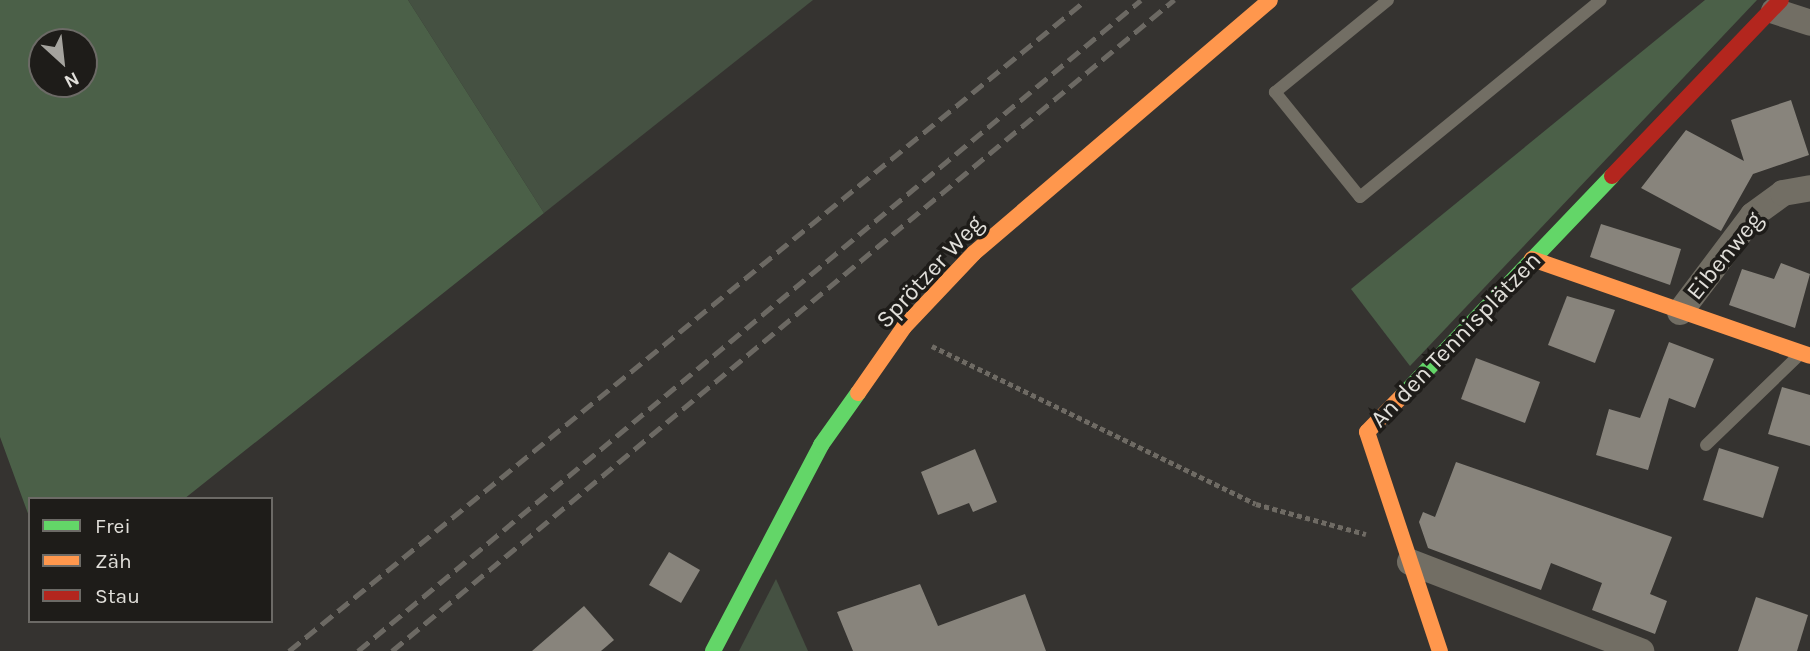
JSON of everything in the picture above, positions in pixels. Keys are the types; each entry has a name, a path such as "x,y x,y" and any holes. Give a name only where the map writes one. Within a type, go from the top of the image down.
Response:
{"street":[{"name":"Sprötzer Weg","path":"713,651 821,445 904,327 974,253 1270,0"},
{"name":"An den Tennisplätzen","path":"1407,553 1367,432 1777,6 1810,23"},
{"name":"Eibenweg","path":"1680,312 1753,215 1783,193 1810,188"},
{"name":"Eibenweg","path":"1532,260 1806,354"},
{"path":"1407,553 1440,651"},
{"path":"1407,553 1641,651"}],"lane":[{"path":"1388,0 1275,92 1360,197 1601,0"},
{"path":"1706,444 1806,354"}],"path":[{"path":"904,327 1256,504 1407,553"}],"green space":[{"path":"0,0 408,0 544,213 187,497 28,497 28,514 0,437"},
{"path":"408,0 813,0 544,213"},
{"path":"1705,0 1757,0 1410,366 1351,289"},
{"path":"776,579 808,651 739,651"}],"building":[{"path":"1791,100 1809,155 1753,174 1721,231 1641,188 1686,130 1744,161 1731,120"},
{"path":"1601,224 1681,249 1670,285 1590,257"},
{"path":"1781,263 1810,274 1795,328 1729,305 1742,269 1774,279"},
{"path":"1567,296 1615,310 1595,363 1548,345"},
{"path":"1669,342 1714,359 1695,408 1669,398 1648,470 1596,455 1609,409 1640,418"},
{"path":"1476,358 1540,382 1525,423 1461,399"},
{"path":"1782,387 1810,395 1810,446 1768,434"},
{"path":"1719,448 1779,467 1763,518 1703,500"},
{"path":"975,449 997,502 973,512 969,503 938,515 921,472"},
{"path":"1456,462 1672,537 1650,594 1667,601 1655,634 1592,610 1602,583 1551,563 1541,590 1428,548 1419,522 1423,512 1435,517"},
{"path":"669,552 700,570 681,603 649,585"},
{"path":"920,584 938,626 1025,594 1046,651 853,651 837,612"},
{"path":"1756,597 1808,615 1797,651 1738,651"},
{"path":"584,606 614,640 601,651 532,651"}],"railway":[{"path":"289,651 1086,0"},
{"path":"358,651 1141,0"},
{"path":"392,651 1174,0"}],"traffic: fast":[{"path":"1402,396 1612,176"},
{"path":"713,651 821,445 858,393"}],"traffic: slow":[{"path":"858,393 904,327 974,253 1270,0"},
{"path":"1532,259 1810,356"},
{"path":"1402,396 1367,432 1440,651"}],"traffic: jam":[{"path":"1612,176 1781,0"}]}
